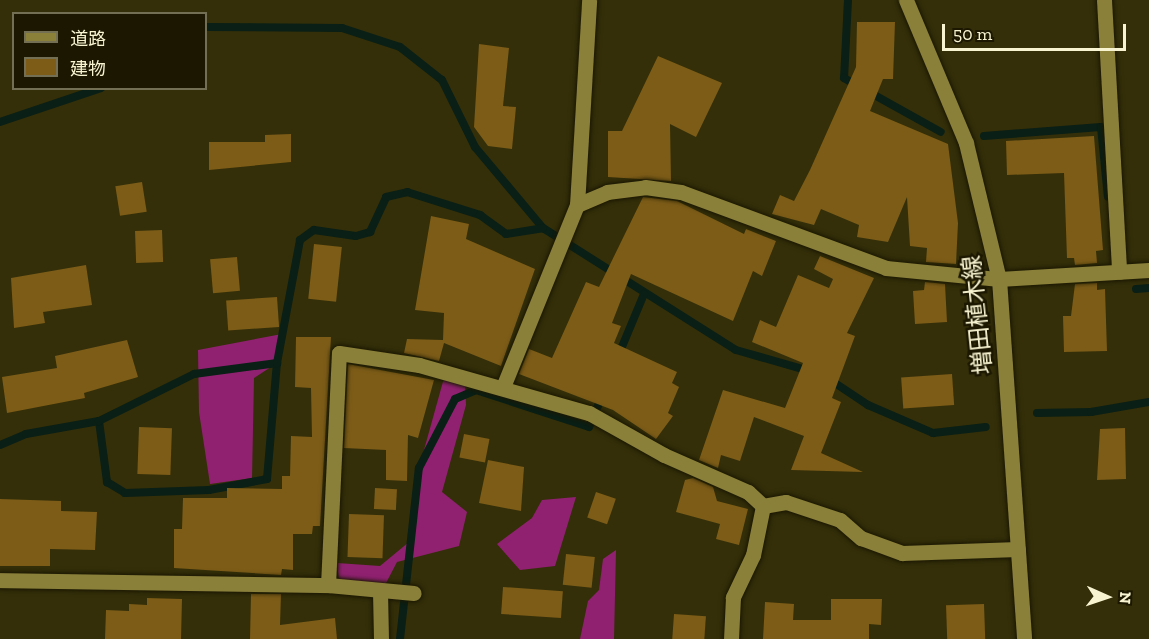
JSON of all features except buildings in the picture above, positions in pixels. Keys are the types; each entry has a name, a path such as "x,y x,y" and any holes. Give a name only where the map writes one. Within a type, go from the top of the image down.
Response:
{"street":[{"path":"503,387 577,205 589,0"},
{"name":"増田植木線","path":"906,0 966,143 999,279 1024,639"},
{"path":"1104,0 1119,272"},
{"path":"577,205 607,192 645,187 681,192 886,268 999,279 1149,270"},
{"path":"328,585 339,353 419,365 503,387 595,416 664,455 748,492 763,506"},
{"path":"763,506 786,502 840,520 861,538 902,553 1018,549"},
{"path":"731,639 733,597 753,555 763,506"},
{"path":"0,580 328,585 414,593"},
{"path":"380,591 381,639"}],"shaded area":[{"path":"282,334 277,363 254,378 252,478 210,484 199,412 198,350"},
{"path":"444,378 465,384 466,405 442,492 467,512 459,546 397,562 385,585 339,580 337,563 380,566 409,542 419,468"},
{"path":"576,497 555,566 520,570 497,544 532,518 542,500"},
{"path":"616,550 614,639 580,639 588,601 599,590 603,559"}],"waterway":[{"path":"848,0 844,78 858,86"},
{"path":"207,27 342,28 400,47 442,80 475,147 543,228 736,350 809,371"},
{"path":"0,122 95,90"},
{"path":"869,92 941,132"},
{"path":"984,136 1101,127 1108,197"},
{"path":"0,445 26,434 99,421 194,374 277,363 300,240 314,230 356,236 370,232 386,197 407,192 480,215 506,234 543,228"},
{"path":"1136,289 1149,288"},
{"path":"619,354 644,294"},
{"path":"99,421 107,482 125,493 209,490 267,479 277,363"},
{"path":"829,379 868,405 933,433 986,427"},
{"path":"400,639 419,468 455,399 476,390 589,427 602,396"},
{"path":"1037,413 1091,412 1149,402"}]}
